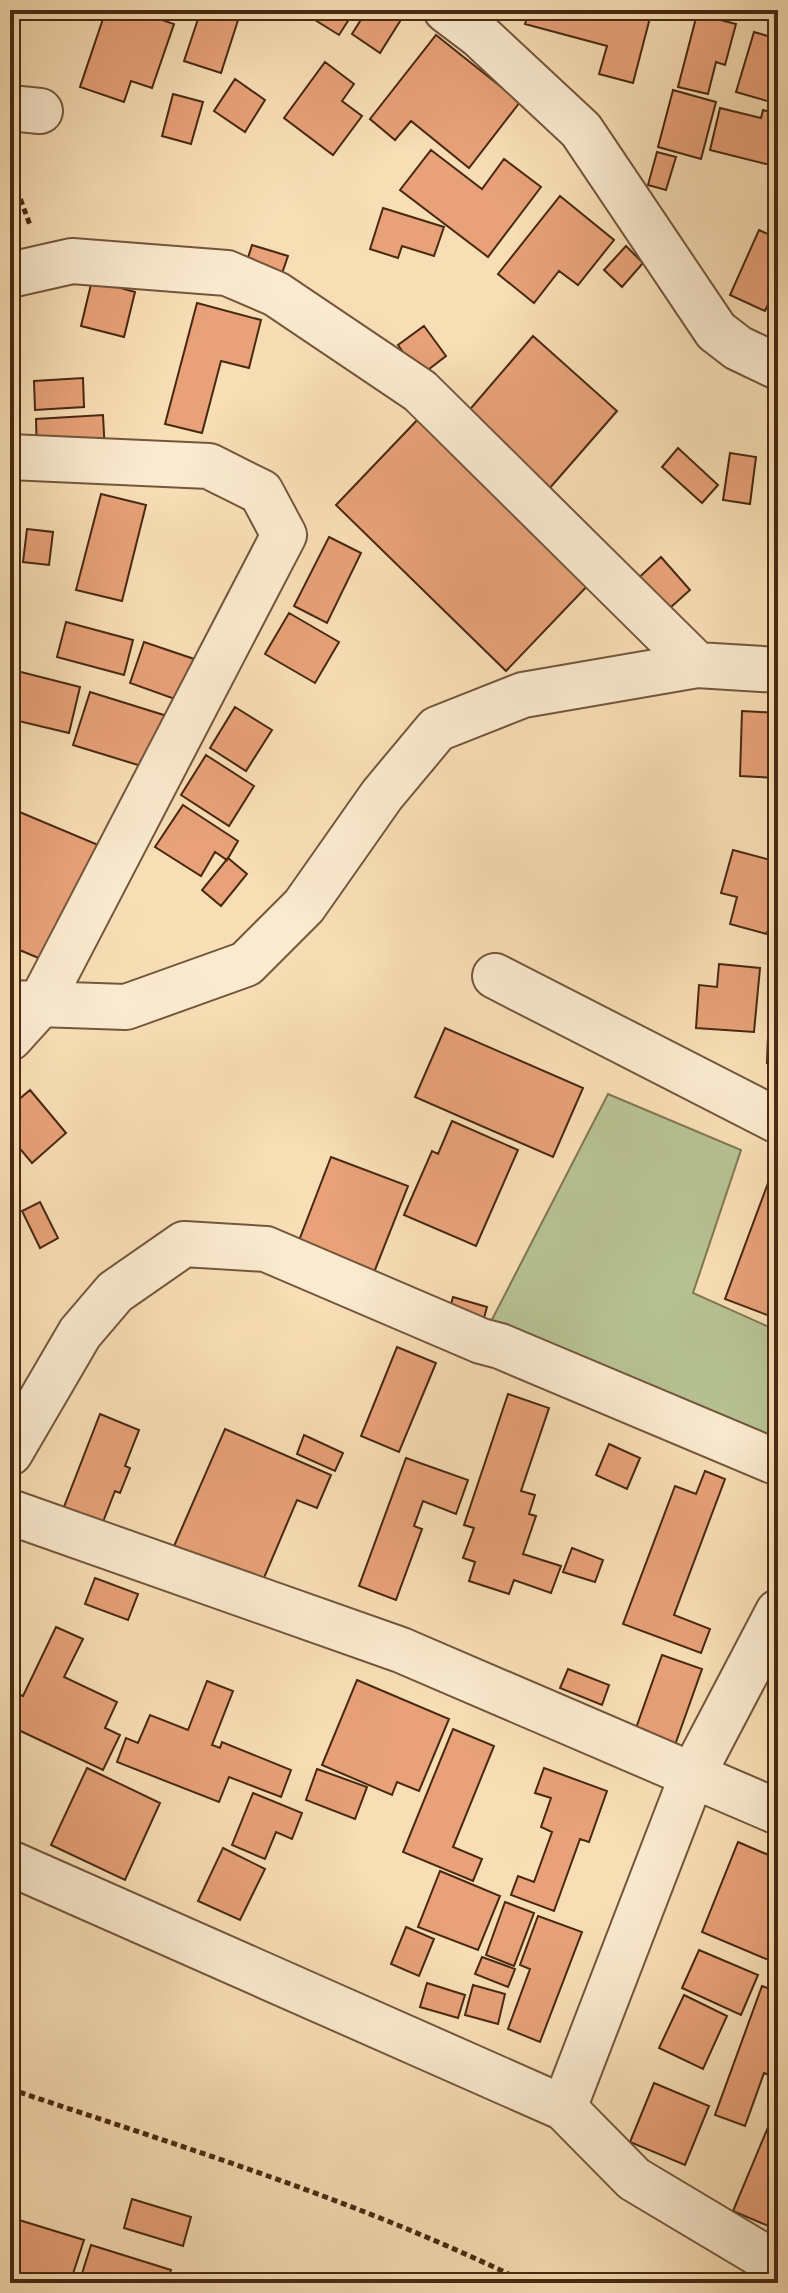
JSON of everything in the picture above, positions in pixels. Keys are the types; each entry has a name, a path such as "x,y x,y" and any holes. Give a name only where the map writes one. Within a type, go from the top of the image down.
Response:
{"street":[{"path":"446,10 479,35 581,130 716,331 738,348 778,367"},
{"path":"23,272 72,261 227,273 276,294 420,391 697,665"},
{"path":"10,457 209,466 261,492 284,535 25,1004 10,1038"},
{"path":"25,1004 126,1007 246,964 304,906 382,795 437,729 523,695 697,665 778,670"},
{"path":"495,976 778,1121"},
{"path":"10,1453 80,1333 115,1292 184,1244 266,1249 778,1463"},
{"path":"10,1512 401,1650 778,1812"},
{"path":"564,2108 692,1776 778,1612"},
{"path":"10,1863 564,2108 634,2179 778,2265"}],"path":[{"path":"10,171 34,237 23,272"},
{"path":"10,2089 330,2197 453,2246 527,2283"}],"green space":[{"path":"608,1094 741,1150 693,1293 778,1331 778,1463 481,1341"}],"building":[{"path":"106,10 133,10 174,24 152,88 131,81 124,102 80,87"},
{"path":"201,10 241,11 221,73 184,61"},
{"path":"299,10 355,10 339,35"},
{"path":"367,10 390,10 402,18 380,53 352,34"},
{"path":"529,10 652,10 633,83 599,74 607,46 525,24"},
{"path":"697,14 736,24 725,65 716,62 708,94 678,87"},
{"path":"754,32 778,39 778,104 736,92"},
{"path":"436,35 520,102 469,168 411,121 395,140 370,119"},
{"path":"325,62 354,84 342,101 362,116 333,155 284,118"},
{"path":"235,79 265,100 245,132 214,111"},
{"path":"673,90 716,102 701,159 658,147"},
{"path":"173,94 203,102 191,144 162,136"},
{"path":"720,108 761,118 763,110 778,114 778,167 710,150"},
{"path":"431,150 482,189 504,159 541,187 488,257 400,190"},
{"path":"657,152 676,157 666,190 648,185"},
{"path":"560,196 614,240 578,285 559,271 534,303 498,274"},
{"path":"383,208 444,227 434,256 402,246 398,258 370,249"},
{"path":"759,230 778,239 778,283 765,311 730,295"},
{"path":"252,245 288,256 278,285 243,274"},
{"path":"626,246 643,263 622,287 604,270"},
{"path":"92,280 135,292 124,337 81,326"},
{"path":"197,303 261,320 249,368 221,361 202,433 165,424"},
{"path":"424,326 446,356 420,376 398,345"},
{"path":"533,336 617,411 549,489 466,414"},
{"path":"83,378 84,407 35,410 34,381"},
{"path":"103,415 105,453 37,456 36,419"},
{"path":"422,415 592,581 506,671 336,505"},
{"path":"678,448 718,485 702,503 662,467"},
{"path":"730,453 756,457 750,504 723,500"},
{"path":"101,494 146,505 122,601 76,590"},
{"path":"27,529 53,532 49,565 23,562"},
{"path":"329,537 361,553 327,623 294,606"},
{"path":"661,557 690,590 661,616 632,584"},
{"path":"289,613 339,642 315,683 265,654"},
{"path":"66,622 133,640 124,675 57,657"},
{"path":"144,642 200,661 186,703 130,683"},
{"path":"17,671 80,687 69,733 10,719 10,702"},
{"path":"90,692 167,716 151,769 73,745"},
{"path":"235,707 272,730 246,771 210,748"},
{"path":"742,711 778,713 778,778 740,776"},
{"path":"206,755 254,786 229,826 181,795"},
{"path":"183,805 238,841 227,860 215,852 201,876 155,847"},
{"path":"10,808 103,847 55,965 10,946"},
{"path":"733,850 778,862 778,893 767,934 730,924 737,897 721,893"},
{"path":"228,858 247,874 221,906 202,890"},
{"path":"719,964 760,968 754,1032 696,1028 699,985 717,987"},
{"path":"445,1028 583,1088 553,1157 415,1097"},
{"path":"768,1037 778,1037 778,1064 767,1063"},
{"path":"30,1090 66,1133 32,1163 10,1137 10,1107"},
{"path":"452,1121 518,1150 476,1246 404,1215 432,1151 438,1154"},
{"path":"331,1157 408,1186 371,1280 295,1251"},
{"path":"771,1175 778,1177 778,1319 725,1299"},
{"path":"40,1202 58,1238 40,1248 22,1211"},
{"path":"453,1297 487,1307 481,1329 447,1319"},
{"path":"397,1347 436,1363 399,1452 361,1436"},
{"path":"508,1394 549,1408 521,1491 535,1495 529,1514 536,1516 523,1554 561,1566 551,1593 514,1580 509,1594 469,1581 475,1562 463,1558 474,1528 464,1525"},
{"path":"100,1414 139,1430 125,1466 130,1468 120,1493 115,1491 101,1527 62,1512"},
{"path":"225,1429 331,1475 317,1508 297,1500 258,1592 171,1553"},
{"path":"304,1435 343,1453 335,1471 297,1454"},
{"path":"609,1444 640,1458 627,1489 596,1475"},
{"path":"406,1458 468,1480 456,1514 423,1501 414,1526 422,1529 396,1600 359,1586"},
{"path":"705,1471 725,1479 674,1615 710,1629 701,1653 623,1624 675,1486 696,1494"},
{"path":"572,1548 603,1560 595,1582 563,1572"},
{"path":"95,1578 138,1594 128,1620 85,1604"},
{"path":"56,1627 83,1639 64,1677 117,1702 105,1728 120,1735 103,1770 10,1726 10,1691 23,1696"},
{"path":"662,1655 702,1669 675,1745 635,1731"},
{"path":"568,1669 609,1685 602,1705 560,1688"},
{"path":"357,1680 449,1719 419,1791 397,1782 392,1795 322,1765"},
{"path":"207,1681 233,1691 212,1745 220,1748 222,1742 291,1770 281,1797 229,1777 219,1802 117,1762 126,1738 138,1743 150,1715 188,1730"},
{"path":"453,1729 494,1746 453,1847 482,1859 473,1881 403,1852"},
{"path":"87,1768 160,1803 125,1880 51,1845"},
{"path":"544,1768 607,1791 589,1842 580,1839 554,1911 511,1895 518,1876 534,1882 552,1832 541,1827 551,1798 535,1793"},
{"path":"317,1769 367,1787 355,1819 306,1800"},
{"path":"253,1793 302,1813 292,1839 276,1832 265,1859 232,1845"},
{"path":"738,1842 778,1859 778,1964 702,1932"},
{"path":"223,1848 265,1869 240,1920 198,1901"},
{"path":"440,1871 500,1896 478,1950 418,1927"},
{"path":"505,1902 534,1913 514,1966 486,1955"},
{"path":"538,1916 582,1932 540,2042 508,2029 530,1969 520,1965"},
{"path":"406,1927 434,1939 419,1976 391,1964"},
{"path":"699,1950 758,1975 741,2015 682,1988"},
{"path":"482,1957 515,1969 508,1987 475,1974"},
{"path":"427,1983 465,1995 458,2018 420,2007"},
{"path":"473,1985 505,1994 498,2024 465,2015"},
{"path":"762,1986 778,1992 778,2078 764,2073 745,2126 715,2115"},
{"path":"684,1995 727,2016 703,2069 659,2048"},
{"path":"654,2083 709,2106 685,2165 630,2142"},
{"path":"771,2120 778,2123 778,2230 733,2211"},
{"path":"132,2199 191,2217 183,2246 124,2228"},
{"path":"19,2220 84,2240 70,2283 10,2283 10,2250"},
{"path":"91,2245 171,2270 167,2283 79,2283"}]}
